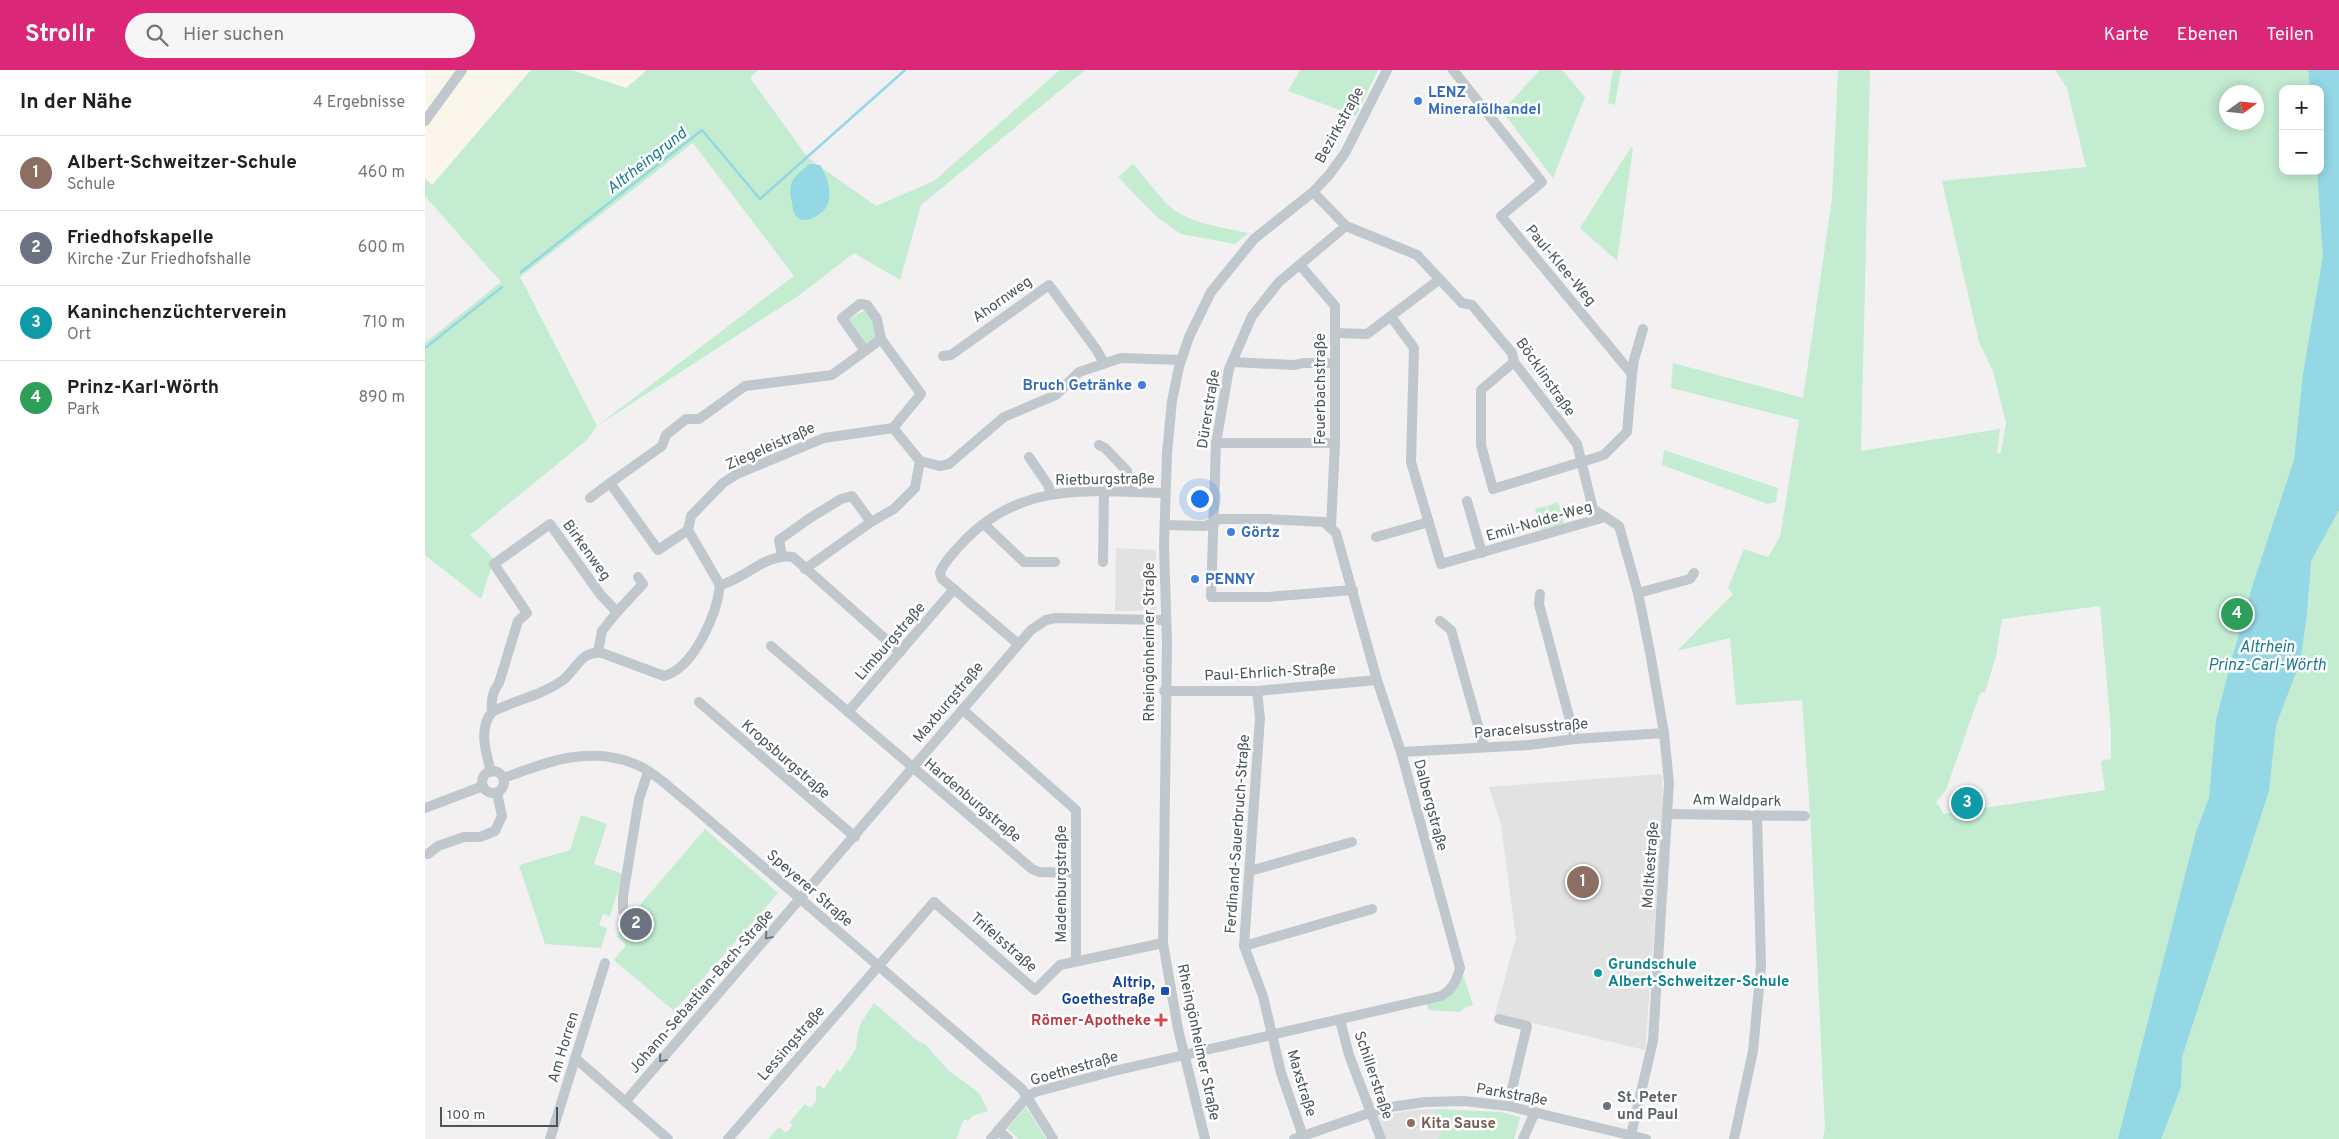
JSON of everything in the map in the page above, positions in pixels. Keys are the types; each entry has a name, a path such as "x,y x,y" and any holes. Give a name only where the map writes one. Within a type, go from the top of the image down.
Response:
{"street":[{"path":"425,121 462,70"},
{"name":"Bezirkstraße","path":"1313,192 1329,175 1345,153 1387,70"},
{"name":"Paul-Klee-Weg","path":"1453,70 1543,182 1501,216 1632,374"},
{"name":"Böcklinstraße","path":"1313,192 1347,226 1417,255 1462,303 1472,305 1512,353 1514,362 1577,444 1593,509 1619,526 1638,593"},
{"name":"Rheingönheimer Straße","path":"1205,1139 1184,1056 1163,943 1165,493 1169,427 1181,360 1203,306 1235,260 1254,239 1313,192"},
{"name":"Dürerstraße","path":"1347,226 1279,282 1252,316 1225,379 1217,443 1211,597 1268,597 1353,590"},
{"name":"Feuerbachstraße","path":"1300,265 1335,306 1335,443 1331,527"},
{"path":"1335,334 1367,334 1392,318 1440,279"},
{"name":"Ahornweg","path":"943,356 951,355 1049,285 1097,349 1104,363"},
{"path":"865,351 841,318 860,304 867,305 877,319 881,339 921,394 893,428 920,462 940,466 949,464 1004,417 1056,395 1079,372 1121,358 1181,360"},
{"name":"Emil-Nolde-Weg","path":"1392,318 1415,348 1411,462 1441,564 1605,517"},
{"path":"1514,362 1481,390 1481,445 1493,489 1604,455 1627,432 1634,360 1643,329"},
{"path":"590,498 662,446 667,435 686,420 699,419 745,386 832,374 881,339"},
{"path":"1232,362 1295,365 1303,363 1335,363"},
{"name":"Ziegeleistraße","path":"688,530 691,516 723,483 737,474 824,438 893,428"},
{"path":"1217,443 1335,443"},
{"path":"1099,445 1105,448 1127,471 1129,492"},
{"path":"1029,457 1048,485 1051,494"},
{"path":"805,569 871,522 894,509 915,488 920,462"},
{"path":"491,772 485,743 485,729 487,718 492,712 552,688 567,677 585,655 598,652 664,676 672,674 707,633 720,585 688,530 657,550 610,483"},
{"path":"1103,562 1104,492"},
{"name":"Rietburgstraße","path":"1017,643 943,579 940,573 941,570 962,544 984,524 1015,506 1051,494 1104,492 1165,493"},
{"path":"782,555 779,540 841,499 852,496 871,522"},
{"name":"Emil-Nolde-Weg","path":"1467,501 1482,553"},
{"path":"1165,525 1205,526 1220,519 1267,519 1324,522 1331,527"},
{"path":"1376,536 1429,522"},
{"name":"Birkenweg","path":"492,712 491,700 494,690 499,684 518,621 527,613 494,564 550,524 600,594 617,612"},
{"path":"984,524 1024,562 1055,562"},
{"name":"Dalbergstraße","path":"1184,1056 1441,996 1456,983 1460,968 1401,752 1377,680 1340,543 1331,527"},
{"path":"720,585 731,582 782,555 793,558 900,652"},
{"path":"1638,593 1690,578 1694,573"},
{"path":"598,652 602,631 643,584 638,576"},
{"name":"Limburgstraße","path":"847,712 954,589"},
{"name":"Moltkestraße","path":"1630,1137 1653,1041 1669,783 1664,733 1638,593"},
{"path":"1540,594 1539,604 1575,739"},
{"name":"Maxburgstraße","path":"800,899 855,837 1017,643 1038,624 1056,618 1165,620"},
{"path":"1440,621 1451,630 1484,747"},
{"name":"Hardenburgstraße","path":"771,646 1032,869 1039,872 1076,873"},
{"name":"Paul-Ehrlich-Straße","path":"1164,691 1257,691 1377,680"},
{"name":"Ferdinand-Sauerbruch-Straße","path":"1257,691 1260,718 1244,946 1263,996 1272,1036"},
{"name":"Kropsburgstraße","path":"699,702 855,837"},
{"name":"Madenburgstraße","path":"962,709 1076,810 1076,961"},
{"name":"Paracelsusstraße","path":"1401,752 1664,733"},
{"name":"Speyerer Straße","path":"504,778 544,763 587,755 612,756 636,764 691,806 1022,1090 1053,1139"},
{"path":"491,772 500,773 504,778 504,785 497,793 487,791 483,786 485,776 491,772"},
{"path":"623,911 623,896 639,799 648,772"},
{"path":"425,808 483,786"},
{"path":"428,854 438,846 464,837 480,837 495,832 502,816 497,793"},
{"name":"Am Waldpark","path":"1668,814 1805,816"},
{"path":"1734,1139 1753,1051 1761,966 1757,816"},
{"path":"1250,871 1352,842"},
{"name":"Johann-Sebastian-Bach-Straße","path":"625,1102 800,899"},
{"name":"Trifelsstraße","path":"878,967 934,902 1035,990 1060,964 1163,943"},
{"path":"1244,946 1372,909"},
{"name":"Am Horren","path":"550,1139 605,963"},
{"name":"Lessingstraße","path":"728,1139 878,967"},
{"path":"1499,1019 1527,1026 1508,1106"},
{"name":"Schillerstraße","path":"1340,1020 1349,1055 1381,1139"},
{"name":"Maxstraße","path":"1272,1036 1300,1138"},
{"name":"Goethestraße","path":"991,1139 1027,1097 1051,1087 1184,1056"},
{"path":"575,1058 668,1139"},
{"name":"Parkstraße","path":"1300,1138 1370,1111 1425,1102 1464,1101 1508,1106 1630,1137 1646,1139"},
{"path":"1523,1139 1535,1112"},
{"path":"998,1130 1009,1139"}],"shaded area":[{"path":"425,70 531,70 432,186 425,178"},
{"path":"572,70 647,70 627,88"},
{"path":"1116,548 1156,550 1156,611 1115,611"},
{"path":"1662,774 1663,813 1645,1050 1495,1014 1516,938 1501,825 1489,787"},
{"name":"Kita Sause","path":"1436,1109 1443,1129 1438,1139 1386,1139 1378,1116 1413,1110"}],"green space":[{"path":"531,70 572,70 626,88 647,70 758,70 750,78 808,158 876,206 934,181 1060,70 1085,70 921,205 900,280 854,253 798,296 597,426 587,440 470,535 494,559 481,599 425,555 425,343 501,282 425,196 425,178 432,185","holes":["693,143 794,276 597,426 520,277"]},
{"path":"1300,70 1378,70 1356,116 1288,91"},
{"path":"1540,70 1562,70 1585,97 1553,178 1502,111"},
{"path":"1613,70 1621,70 1615,105 1608,103"},
{"path":"1838,70 1870,70 1861,451 2000,429 1997,453 2001,452 2006,423 1993,371 1979,342 1942,181 2086,167 2067,88 2055,70 2308,70 2310,85 2279,85 2279,175 2317,175 2320,207 2339,198 2339,1139 1823,1139 1825,1127 1810,813 1802,700 1736,705 1730,638 1677,651 1733,594 1728,588 1744,549 1768,557 1780,537 1799,420 1671,388 1673,363 1803,398 1832,199","holes":["2100,606 2111,729 2111,759 2101,761 2105,790 1944,814 1936,802 1946,790 1980,693 1985,692 1996,656 2002,619"]},
{"path":"1631,147 1633,148 1617,261 1580,228"},
{"path":"1133,164 1168,205 1186,217 1206,224 1248,233 1235,244 1181,234 1157,217 1118,177"},
{"path":"865,310 877,325 880,339 865,349 847,320"},
{"path":"1664,450 1778,488 1776,502 1768,504 1662,465"},
{"path":"1558,502 1564,523 1553,527 1547,506"},
{"path":"1546,506 1552,527 1541,530 1535,509"},
{"path":"581,815 607,824 594,864 623,874 610,916 603,914 599,925 607,928 601,948 545,944 519,865 570,850"},
{"path":"705,829 778,893 674,1011 614,960 626,945 617,937 620,929"},
{"path":"1463,975 1473,1005 1465,1007 1460,1012 1428,1010 1427,1003 1449,995 1457,987"},
{"path":"874,1003 919,1042 925,1044 948,1070 979,1093 988,1111 972,1116 968,1121 965,1119 956,1139 768,1139 779,1127 786,1133 793,1125 790,1122 805,1104 810,1108 816,1102 816,1088 819,1085 824,1089 837,1069 840,1072 842,1070 856,1048 859,1026"},
{"path":"1026,1107 1046,1139 1019,1139 1007,1129"},
{"path":"1436,1109 1501,1112 1520,1117 1514,1139 1438,1139 1443,1129"}],"water":[{"name":"Altrhein Prinz-Carl-Wörth","path":"2308,70 2339,70 2339,510 2311,561 2307,614 2300,662 2276,725 2269,791 2182,1057 2181,1087 2161,1139 2118,1139 2196,832 2209,798 2216,720 2252,587 2294,460 2303,374 2323,256 2317,175 2324,175 2324,85 2310,85"},
{"path":"809,164 820,165 823,169 827,178 829,198 823,211 815,217 805,220 797,217 795,214 790,189 796,176"}],"waterway":[{"name":"Altrheingrund","path":"521,272 702,130 760,199 905,70"},
{"name":"Altrheingrund","path":"425,348 502,287"}],"place":[{"name":"LENZ Mineralölhandel","path":"1418,101"},
{"name":"Bruch Getränke","path":"1142,385"},
{"name":"Görtz","path":"1231,532"},
{"name":"PENNY","path":"1195,579"},
{"name":"Prinz-Karl-Wörth","path":"2237,614"},
{"name":"Kaninchenzüchterverein","path":"1967,803"},
{"name":"Albert-Schweitzer-Schule","path":"1583,882"},
{"name":"Friedhofskapelle","path":"636,924"},
{"name":"Grundschule Albert-Schweitzer-Schule","path":"1598,973"},
{"name":"Altrip, Goethestraße","path":"1165,991"},
{"name":"Römer-Apotheke","path":"1161,1020"},
{"name":"St. Peter und Paul","path":"1607,1106"},
{"name":"Kita Sause","path":"1411,1123"}]}
